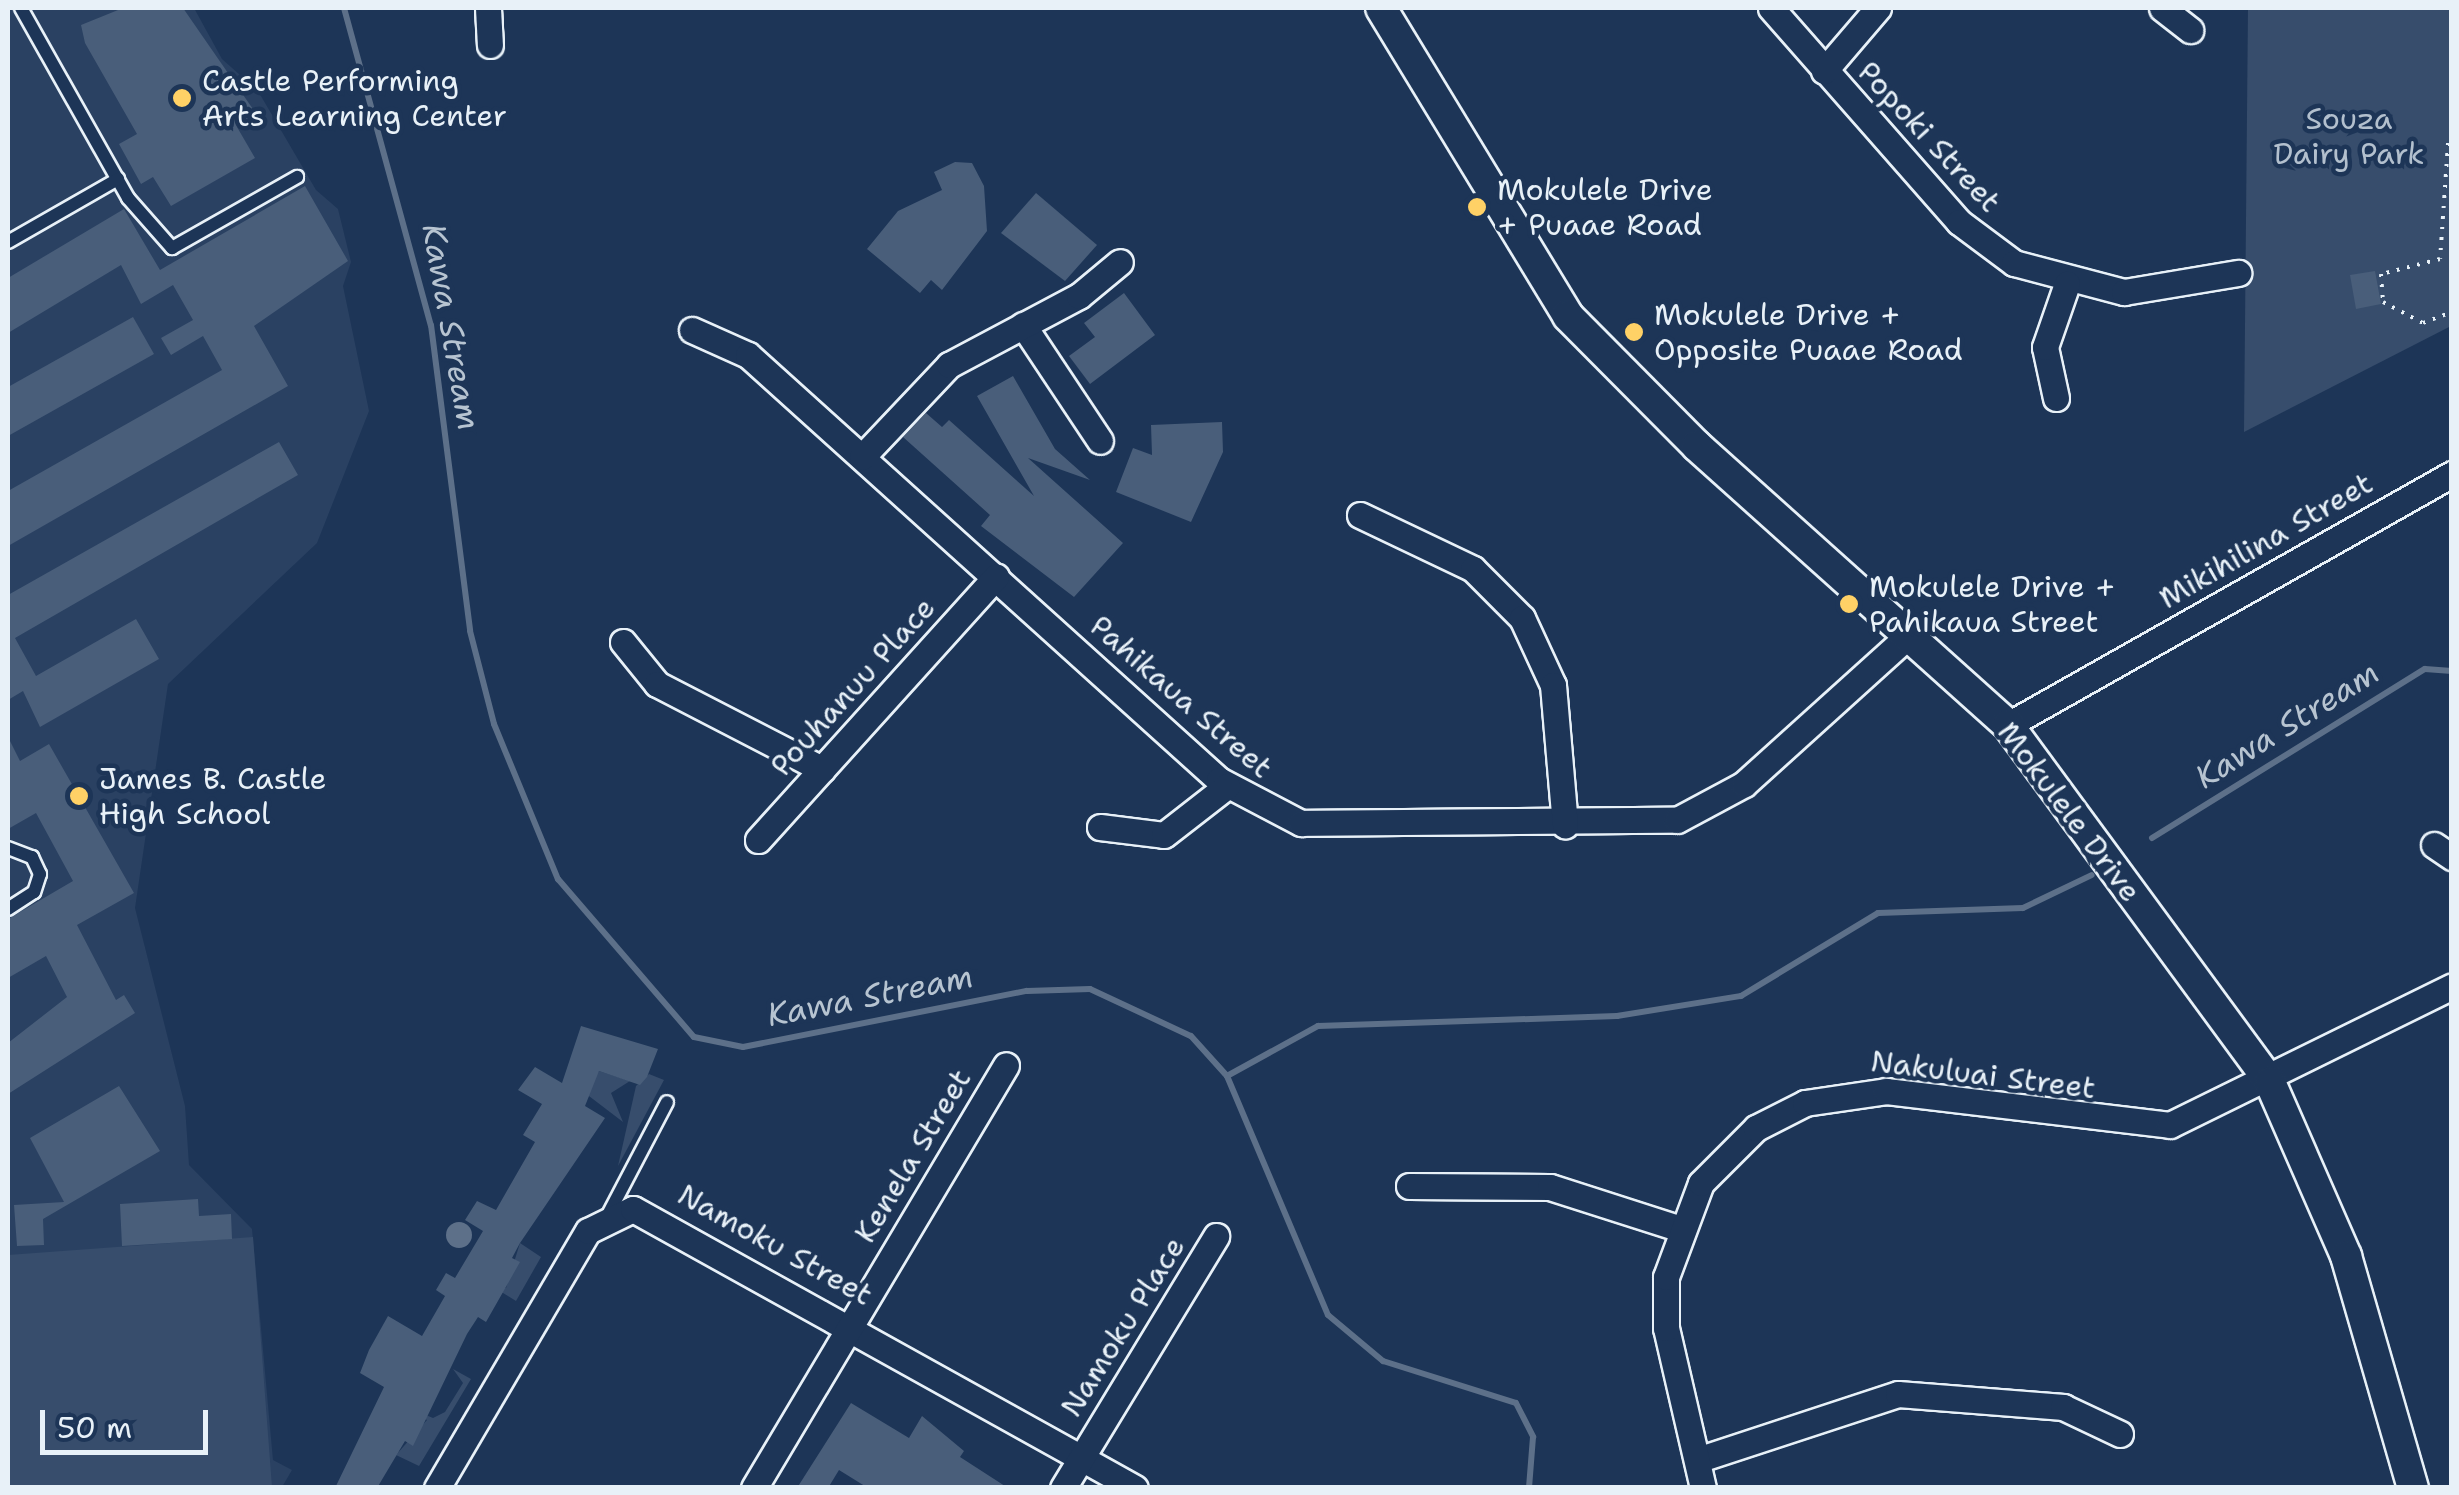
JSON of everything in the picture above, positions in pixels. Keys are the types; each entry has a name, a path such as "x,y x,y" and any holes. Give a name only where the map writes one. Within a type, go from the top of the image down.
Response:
{"street":[{"path":"488,8 490,45"},
{"name":"Mokulele Drive","path":"1381,8 1568,316 1697,446 2008,725 2270,1082 2363,1305 2413,1488"},
{"name":"Popoki Street","path":"1770,8 1976,237 2067,284 2152,290 2238,273"},
{"path":"1824,71 1878,8"},
{"path":"2162,8 2190,30"},
{"path":"862,457 933,378 1120,262"},
{"path":"2056,398 2044,347 2067,284"},
{"path":"1022,324 1100,441"},
{"name":"Pahikaua Street","path":"692,330 748,354 1228,786 1322,828 1661,823 1708,808 1910,634"},
{"name":"Mikihilina Street","path":"2008,725 2452,474"},
{"path":"1360,515 1473,568 1522,618 1553,684 1565,825"},
{"name":"Pouhanuu Place","path":"758,840 996,578"},
{"path":"623,642 657,684 822,770"},
{"path":"1100,828 1164,835 1228,786"},
{"name":"Nakuluai Street","path":"1703,1488 1700,1460 1666,1328 1678,1228 1734,1145 1832,1096 1886,1091 2155,1127 2270,1082 2452,986"},
{"name":"Kenela Street","path":"754,1488 1006,1065"},
{"path":"1409,1186 1560,1189 1678,1228"},
{"path":"436,1488 580,1242 609,1213"},
{"name":"Namoku Street","path":"609,1213 656,1217 1084,1451 1135,1488"},
{"name":"Namoku Place","path":"1063,1488 1216,1236"},
{"path":"1700,1460 1898,1394 2063,1407 2120,1434"}],"lane":[{"path":"21,8 118,179 172,248 297,176"},
{"path":"9,237 118,179"},
{"path":"8,848 32,856 40,874 34,892 8,909"},
{"path":"609,1213 614,1189 667,1102"}],"path":[{"path":"2448,143 2440,258 2381,274 2383,302 2424,322 2452,312"}],"shaded area":[{"name":"James B. Castle High School","path":"8,8 194,8 222,59 258,91 316,190 338,209 351,262 343,286 369,411 317,543 168,684 135,908 185,1106 189,1165 252,1229 273,1460 292,1470 282,1487 8,1488"},
{"path":"459,1222 468,1226 472,1235 468,1244 459,1248 450,1244 446,1235 450,1226"}],"green space":[{"name":"Souza Dairy Park","path":"2248,8 2451,8 2451,326 2244,432"},
{"path":"599,1071 630,1081 611,1093 623,1122 585,1093"},
{"path":"649,1074 664,1080 618,1166 636,1086"},
{"path":"253,1237 272,1487 8,1487 8,1255"},
{"path":"520,1243 541,1257 516,1301 485,1282 506,1288"},
{"path":"453,1369 471,1379 419,1466 396,1455 427,1420 395,1402 433,1418 445,1412 463,1383"}],"building":[{"name":"Castle Performing Arts Learning Center","path":"123,8 183,8 257,115 237,127 255,158 171,206 153,177 141,184 119,144 137,134 85,43 81,25"},
{"path":"955,162 972,163 984,186 987,231 942,290 931,280 920,293 867,249 898,211 942,190 934,172"},
{"path":"305,186 348,261 254,326 288,386 8,546 8,491 222,370 203,336 171,355 161,338 193,320 173,285 141,304 121,265 8,333 8,278 124,209 160,270"},
{"path":"1036,193 1097,245 1065,281 1001,233"},
{"path":"2375,271 2381,304 2356,309 2350,275"},
{"path":"1124,293 1155,335 1090,384 1069,356 1095,337 1084,323"},
{"path":"133,317 154,354 8,436 8,387"},
{"path":"1013,376 1055,449 1090,480 1028,458 1123,543 1074,597 981,526 990,515 903,437 926,413 942,427 949,420 1034,496 977,396"},
{"path":"1222,422 1223,452 1191,522 1116,492 1133,448 1152,455 1151,425"},
{"path":"279,442 298,475 15,638 36,676 136,619 159,659 40,727 23,691 8,700 8,595"},
{"path":"8,737 20,761 49,744 134,893 77,925 116,1000 124,995 135,1013 8,1094 8,1043 67,997 46,956 8,978 8,919 73,881 36,813 8,829"},
{"path":"581,1026 658,1049 647,1077 640,1085 599,1071 585,1106 605,1118 520,1243 512,1258 520,1262 486,1322 478,1317 467,1334 413,1446 405,1441 377,1488 335,1488 384,1387 360,1373 369,1350 388,1316 422,1336 445,1296 436,1290 446,1273 455,1278 483,1231 465,1220 477,1201 496,1210 535,1142 523,1135 542,1104 518,1090 535,1067 562,1083"},
{"path":"119,1086 160,1151 43,1219 44,1245 17,1246 14,1205 64,1202 30,1138"},
{"path":"198,1199 199,1216 231,1214 232,1239 122,1246 120,1204"},
{"path":"851,1403 909,1438 922,1416 964,1451 960,1457 1008,1488 868,1488 839,1470 828,1488 797,1488"}],"waterway":[{"name":"Kawa Stream","path":"344,8 431,325 470,631 494,724 558,879 694,1037 743,1047 1027,991 1090,989 1191,1036 1227,1076 1318,1026 1617,1016 1741,996 1878,913 2023,908 2092,875"},
{"name":"Kawa Stream","path":"2152,838 2425,669 2452,671"},
{"path":"1227,1076 1328,1315 1383,1361 1516,1403 1533,1437 1529,1488"}],"place":[{"name":"Castle Performing Arts Learning Center","path":"182,98"},
{"name":"Mokulele Drive + Puaae Road","path":"1477,207"},
{"name":"Mokulele Drive + Opposite Puaae Road","path":"1634,332"},
{"name":"Mokulele Drive + Pahikaua Street","path":"1849,604"},
{"name":"James B. Castle High School","path":"79,796"}]}
